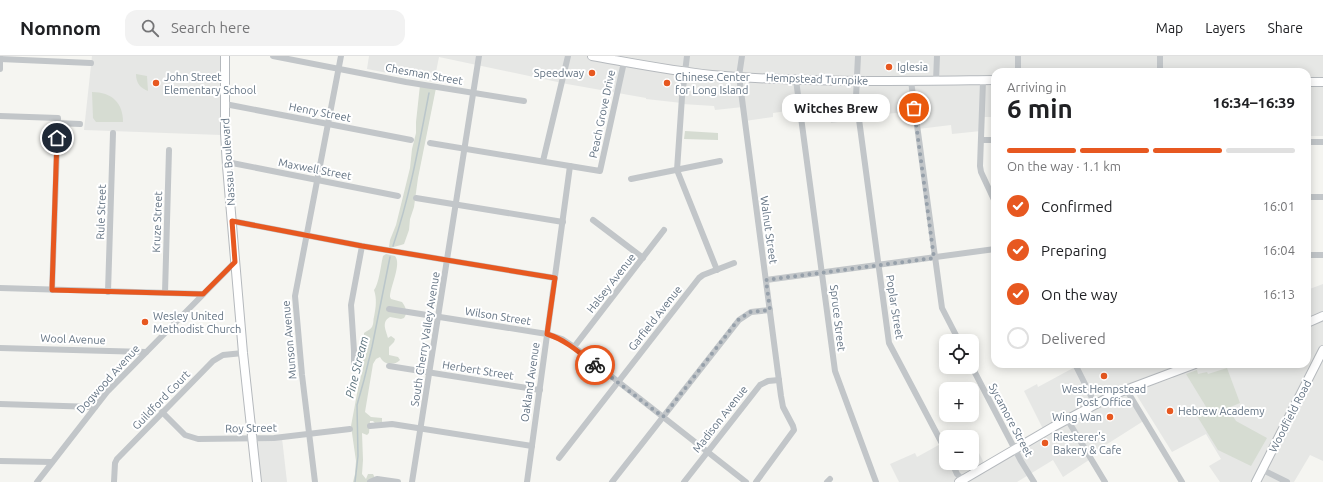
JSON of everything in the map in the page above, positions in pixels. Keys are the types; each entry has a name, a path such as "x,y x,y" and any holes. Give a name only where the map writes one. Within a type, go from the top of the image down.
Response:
{"main road":[{"name":"Nassau Boulevard","path":"224,56 227,162 243,353 257,482"},
{"name":"Hempstead Turnpike","path":"592,56 685,71 796,80 991,80"},
{"path":"1311,82 1323,82"},
{"path":"1311,322 1322,318"},
{"name":"Woodfield Road","path":"1256,482 1323,350"},
{"path":"962,481 1014,449 1095,404 1126,389 1184,368"}],"street":[{"path":"0,56 0,69"},
{"name":"Chesman Street","path":"274,56 406,82 524,101"},
{"name":"Munson Avenue","path":"315,482 295,296 341,56"},
{"name":"South Cherry Valley Avenue","path":"412,482 480,56"},
{"path":"543,161 568,56"},
{"path":"687,56 677,170 717,270"},
{"name":"Walnut Street","path":"742,56 739,76 779,380 783,407 794,430 756,482"},
{"name":"Poplar Street","path":"858,56 856,97 889,343 939,438"},
{"path":"936,56 936,80"},
{"path":"1018,56 1018,68"},
{"path":"1160,56 1160,68"},
{"path":"0,59 91,63"},
{"name":"Peach Grove Drive","path":"570,166 600,170 624,62"},
{"name":"Spruce Street","path":"796,80 835,371 876,482"},
{"path":"983,80 981,172 991,193"},
{"path":"911,81 942,308 955,334"},
{"name":"Henry Street","path":"225,104 411,140"},
{"path":"0,116 80,124"},
{"path":"52,290 58,121"},
{"name":"Rule Street","path":"108,292 113,133"},
{"path":"981,140 991,140"},
{"path":"1311,142 1323,142"},
{"path":"430,143 570,166"},
{"name":"Kruze Street","path":"165,293 169,150"},
{"path":"631,179 720,161"},
{"name":"Maxwell Street","path":"227,162 398,196"},
{"name":"Oakland Avenue","path":"527,482 570,166"},
{"path":"1311,196 1323,197"},
{"path":"416,198 562,222"},
{"path":"593,220 643,258"},
{"path":"232,221 362,246 555,278"},
{"name":"Halsey Avenue","path":"574,347 664,230"},
{"path":"354,364 350,305 362,246"},
{"path":"766,280 991,250"},
{"path":"1311,258 1321,255"},
{"name":"Dogwood Avenue","path":"37,482 107,392 235,262"},
{"name":"Garfield Avenue","path":"559,458 699,278 734,263"},
{"path":"0,288 203,294"},
{"name":"Wilson Street","path":"389,309 547,334 562,340 574,347 746,482"},
{"path":"612,482 738,320 750,312 770,310"},
{"name":"Wool Avenue","path":"0,348 146,352"},
{"name":"Guildford Court","path":"114,482 115,463 117,459 212,361 223,355 243,353"},
{"name":"Herbert Street","path":"389,366 540,390"},
{"path":"1077,368 1095,404"},
{"name":"Sycamore Street","path":"976,374 1014,449 1034,482"},
{"name":"Madison Avenue","path":"684,482 760,385 768,381 779,380"},
{"path":"1126,389 1182,482"},
{"path":"0,404 95,407"},
{"name":"Roy Street","path":"162,412 185,435 193,438 274,438 350,429"},
{"path":"1067,419 1106,482"},
{"path":"370,426 392,424 532,446"},
{"path":"0,461 52,462"},
{"path":"955,470 962,481"},
{"path":"1262,470 1287,482"},
{"path":"370,482 377,479 398,482"}],"shaded area":[{"name":"John Street Elementary School","path":"92,56 221,56 221,135 84,130"},
{"path":"369,56 1323,56 1323,136 1311,136 1311,68 991,68 991,117 982,117 981,131 952,134 951,125 918,129 915,111 886,114 886,111 859,115 859,119 831,123 830,118 802,121 800,109 773,113 773,117 745,121 743,107 715,110 714,106 682,104 646,99 439,57 434,82 367,69"},
{"path":"136,74 147,76 148,91 139,85"},
{"path":"420,85 436,88 409,230 404,244 390,248 390,240 396,225 410,168 412,149 416,133"},
{"path":"92,92 111,96 121,109 123,122 96,122 93,118"},
{"path":"685,131 718,133 718,140 684,139"},
{"path":"386,254 395,256 397,260 390,297 391,299 402,302 406,310 404,318 401,319 390,317 387,319 385,324 388,338 391,336 395,339 389,347 389,355 398,357 400,360 389,364 384,362 380,357 376,359 373,364 365,412 371,417 382,418 382,422 375,423 370,421 369,433 367,435 362,433 362,474 366,479 368,474 373,474 377,482 353,482 356,461 351,426 363,369 363,362 358,347 360,344 364,343 367,350 367,341 364,338 364,333 372,327 373,324 376,303 374,290 379,279 383,256"},
{"path":"1323,284 1323,461 1310,455 1294,482 1220,482 1209,466 1221,459 1206,434 1172,452 1134,391 1173,378 1171,374 1126,388 1145,420 1090,455 1092,458 1063,477 1053,460 1017,482 899,482 890,464 915,453 917,457 939,445 939,470 979,470 979,453 985,465 1044,431 1024,391 1037,384 1038,387 1073,368 1311,368 1311,288"},
{"path":"1227,368 1240,403 1228,408 1236,421 1267,438 1251,466 1218,450 1197,416 1208,410 1186,374 1197,370 1198,374 1207,372 1208,374"},
{"path":"282,438 287,482 259,482 254,440"}],"waterway":[{"name":"Pine Stream","path":"393,246 418,151 429,93"},
{"name":"Pine Stream","path":"355,482 358,456 357,405 372,347 390,257"}],"way so far":[{"path":"595,365 663,417 738,320 750,312 770,310 766,280 934,258 914,108"}],"place":[{"name":"Iglesia","path":"889,67"},
{"name":"Speedway","path":"592,73"},
{"name":"John Street Elementary School","path":"156,83"},
{"name":"Chinese Center for Long Island","path":"667,83"},
{"name":"Witches Brew","path":"914,108"},
{"name":"Wesley United Methodist Church","path":"145,322"},
{"name":"West Hempstead Post Office","path":"1104,376"},
{"name":"Hebrew Academy","path":"1170,411"},
{"name":"Wing Wan","path":"1110,417"},
{"name":"Riesterer's Bakery & Cafe","path":"1045,443"}],"route":[{"path":"57,138 52,290 203,294 235,262 232,221 447,261 555,278 547,334 556,337 574,347 595,365"}]}
